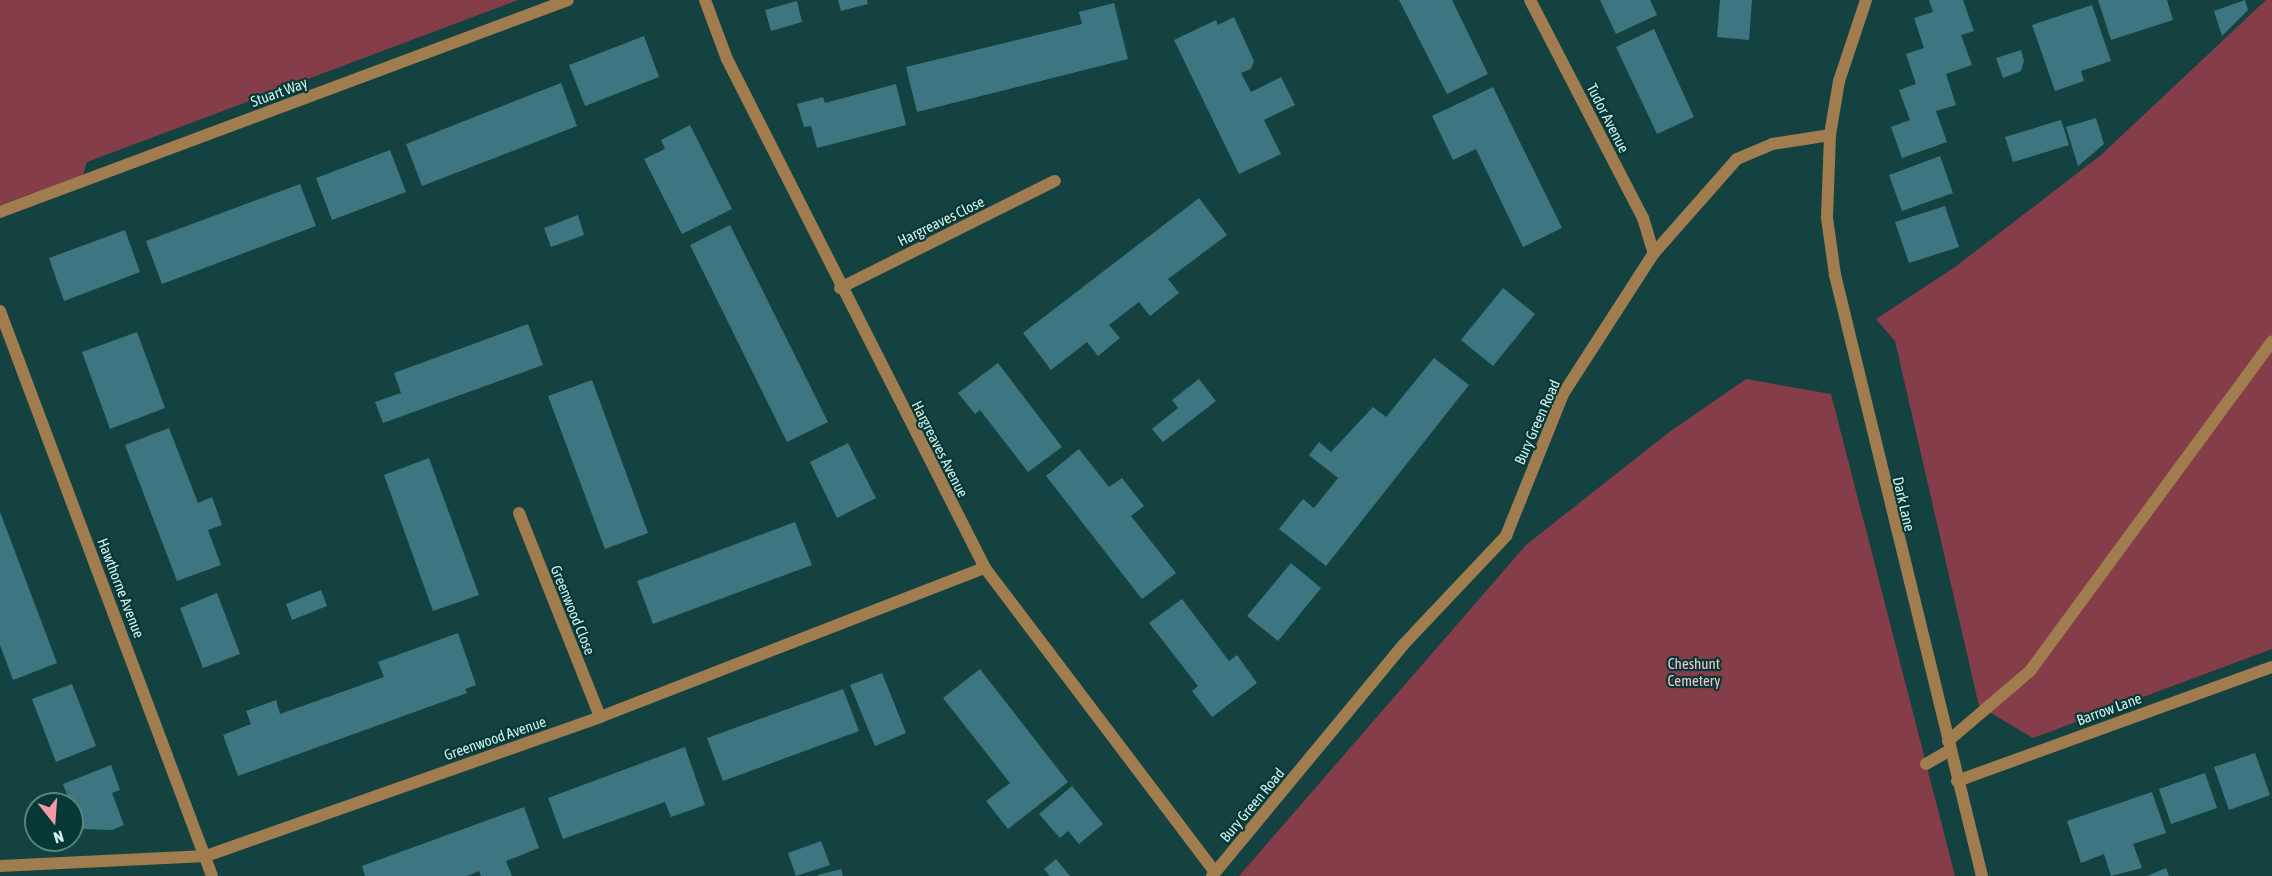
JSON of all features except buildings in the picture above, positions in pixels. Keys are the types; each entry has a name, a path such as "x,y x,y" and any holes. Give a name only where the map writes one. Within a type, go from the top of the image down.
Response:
{"street":[{"name":"Stuart Way","path":"0,212 568,0"},
{"name":"Hargreaves Avenue","path":"705,0 727,59 840,288 985,568 1214,874"},
{"name":"Tudor Avenue","path":"1530,0 1643,218 1654,253"},
{"path":"1830,135 1839,81 1866,0"},
{"name":"Bury Green Road","path":"1214,874 1404,644 1506,536 1563,394 1654,253 1737,159 1772,144 1830,135"},
{"name":"Dark Lane","path":"1830,135 1827,218 1835,275 1982,876"},
{"name":"Hargreaves Close","path":"840,288 1055,181"},
{"name":"Hawthorne Avenue","path":"0,311 212,876"},
{"path":"1926,764 1949,746 2030,671 2272,341"},
{"name":"Greenwood Close","path":"519,513 600,717"},
{"name":"Greenwood Avenue","path":"0,866 206,856 600,717 985,568"},
{"name":"Barrow Lane","path":"1957,781 2272,667"}],"green space":[{"path":"0,0 518,0 87,162 83,175 0,205"},
{"path":"2266,0 2272,0 2272,649 2033,738 1979,706 1895,341 1876,319 1955,267 2101,155"},
{"name":"Cheshunt Cemetery","path":"1746,379 1831,394 1955,876 1239,876 1526,545 1668,433"}]}
